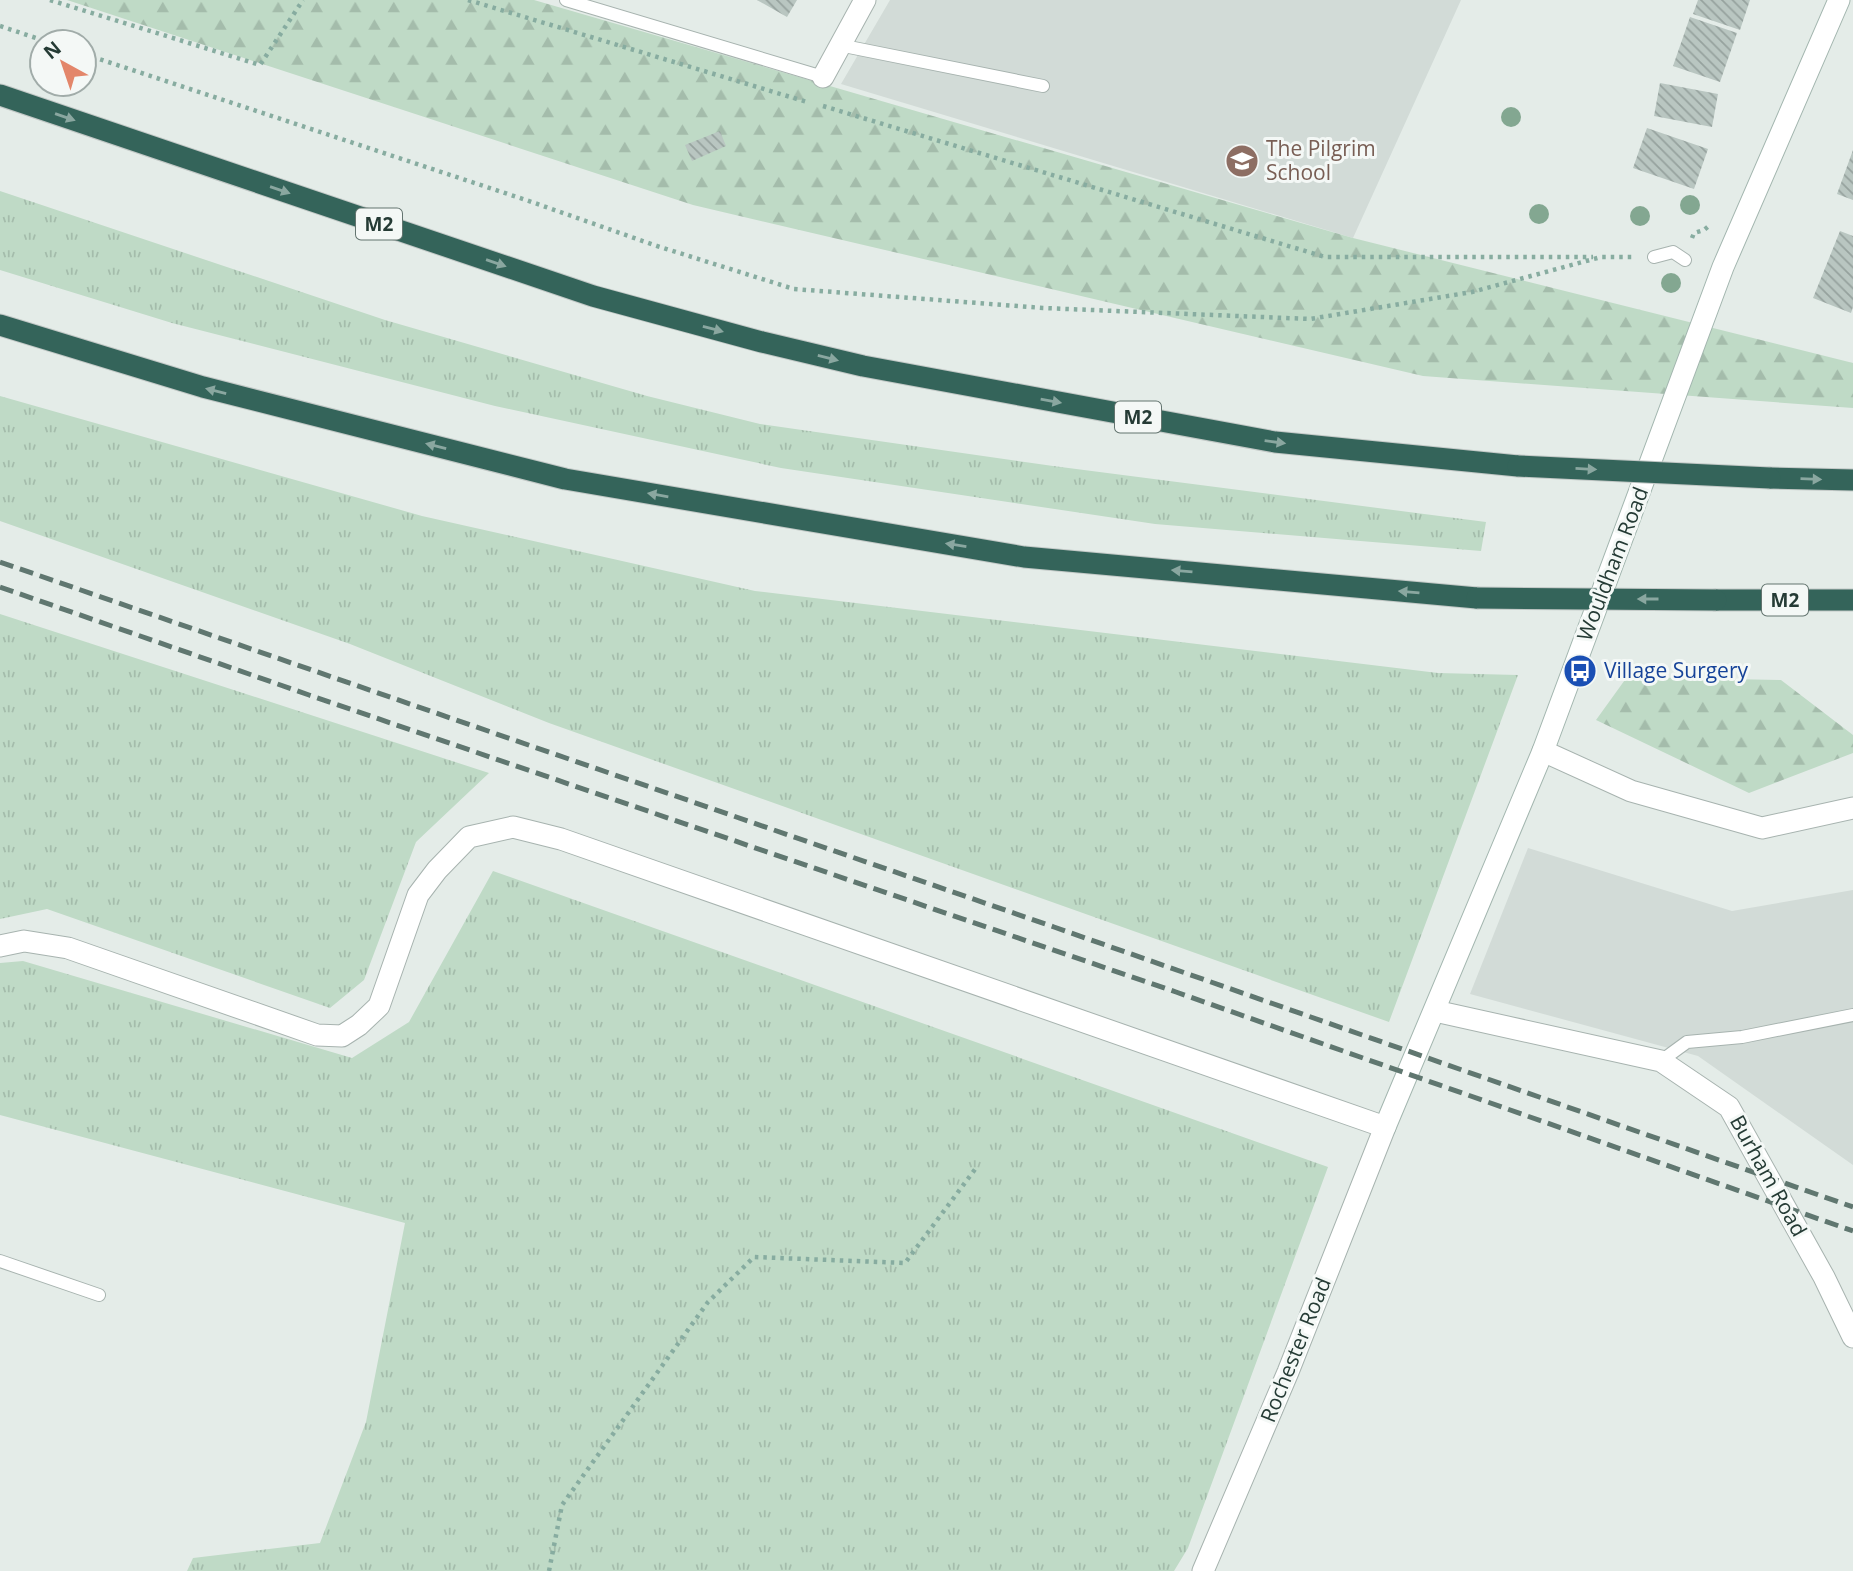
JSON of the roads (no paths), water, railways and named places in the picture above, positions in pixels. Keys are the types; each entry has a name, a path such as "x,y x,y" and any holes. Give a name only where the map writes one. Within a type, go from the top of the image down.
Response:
{"highway":[{"name":"M2","path":"0,95 593,296 762,342 863,366 1275,442 1518,466 1853,480"},
{"name":"M2","path":"0,325 203,387 565,478 726,508 1024,556 1476,598 1853,600"}],"street":[{"path":"823,77 865,0"},
{"name":"Wouldham Road","path":"1385,1127 1543,751 1723,267 1839,0"},
{"path":"1543,751 1656,800 1762,828 1853,808"},
{"path":"0,946 24,941 68,948 317,1035 342,1036 359,1025 379,1006 418,895 437,870 469,837 513,827 562,839 1385,1127"},
{"name":"Burham Road","path":"1435,1011 1661,1061 1730,1107 1824,1277 1853,1337"},
{"name":"Rochester Road","path":"1203,1571 1288,1372 1385,1127"}],"lane":[{"path":"566,0 823,77"},
{"path":"839,45 1043,86"},
{"path":"1654,257 1673,252 1685,260"},
{"path":"1661,1061 1686,1042 1742,1037 1853,1015"},
{"path":"0,1261 99,1295"}],"railway":[{"path":"0,562 1853,1207"},
{"path":"0,587 1176,992 1853,1231"}],"place":[{"name":"The Pilgrim School","path":"1242,161"},
{"name":"Village Surgery","path":"1580,671"}]}
